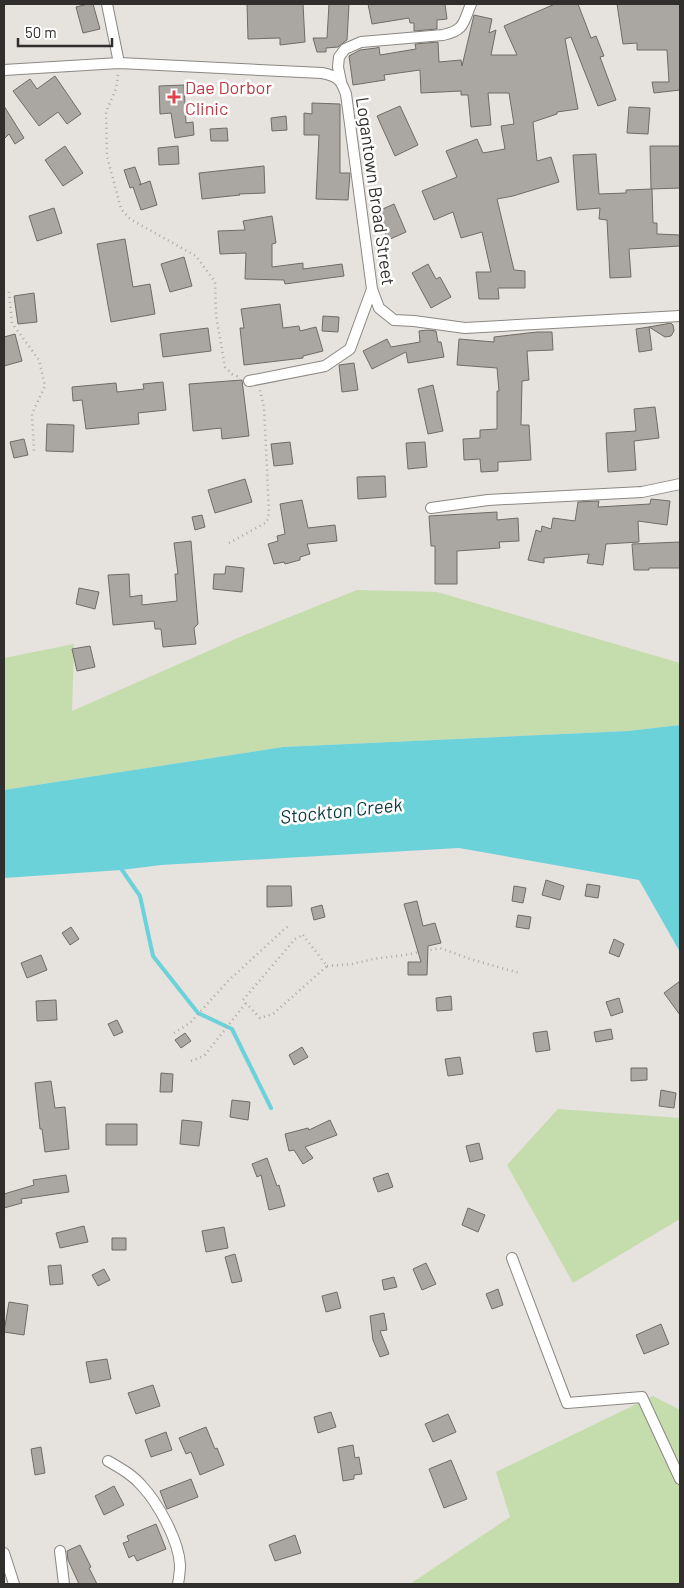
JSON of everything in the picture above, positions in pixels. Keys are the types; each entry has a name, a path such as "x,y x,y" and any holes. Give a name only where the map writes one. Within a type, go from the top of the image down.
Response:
{"street":[{"path":"107,4 119,63"},
{"path":"341,82 338,66 339,57 345,48 361,42 443,35 456,32 463,24 472,4"},
{"name":"Logantown Broad Street","path":"4,70 119,63 331,75 341,82 346,94 372,289 379,308 394,320 465,328 680,316"},
{"path":"249,381 325,366 350,349 372,289"},
{"path":"431,508 488,500 642,492 680,484"},
{"path":"512,1258 567,1404 642,1397 680,1478"},
{"path":"108,1461 123,1469 142,1486 166,1521 174,1536 180,1565 178,1584"},
{"path":"60,1551 64,1584"},
{"path":"4,1553 14,1584"}],"path":[{"path":"119,63 116,89 106,112 106,126 107,156 121,209 130,219 196,256 215,282 216,315 225,367 232,374 249,381 260,391 264,408 269,512 267,522 228,543"},
{"path":"9,292 12,323 39,360 45,386 32,414 34,452"},
{"path":"174,1033 190,1023 229,980 289,924"},
{"path":"327,966 303,935 295,939 243,1000 260,1018 274,1014 327,966 353,964 440,948 477,962 519,973"},
{"path":"191,1061 204,1056 246,1003"}],"green space":[{"path":"357,590 437,592 680,663 680,725 628,731 283,747 4,790 4,658 74,644 72,711 247,634"},
{"path":"558,1109 680,1118 680,1219 573,1283 507,1165"},
{"path":"653,1396 680,1410 680,1584 410,1584 510,1517 496,1472"}],"water":[{"name":"Stockton Creek","path":"680,725 680,952 639,880 459,848 161,865 121,870 4,878 4,790 283,747 628,731"}],"building":[{"path":"93,4 100,29 83,33 76,7"},
{"path":"247,4 303,4 305,42 280,45 280,38 248,39"},
{"path":"329,4 349,4 347,40 338,47 326,48 326,52 317,52 313,38 327,38"},
{"path":"368,4 445,4 447,19 437,20 437,29 414,31 414,23 410,23 409,18 372,24"},
{"path":"555,4 578,4 591,38 596,36 604,56 600,57 616,100 598,106 571,37 565,39 578,109 557,112 557,114 533,122 537,161 551,157 559,182 497,199 514,270 525,271 525,288 498,288 499,299 479,299 476,272 491,272 482,232 461,238 453,212 434,220 422,191 457,177 446,151 477,139 483,153 505,149 501,126 514,124 509,93 488,93 491,125 471,127 468,95 461,95 461,91 421,93 420,70 384,75 385,80 353,85 349,56 360,50 379,47 380,55 416,49 415,44 438,42 439,62 461,60 462,66 474,15 492,19 489,33 496,30 491,55 517,55 504,26"},
{"path":"617,4 680,4 680,90 654,93 652,82 669,82 667,50 637,50 637,43 623,44"},
{"path":"55,76 81,114 67,124 58,112 39,126 13,91 30,79 37,89"},
{"name":"Dae Dorbor Clinic","path":"184,85 186,123 193,122 194,135 175,138 171,113 160,114 159,86"},
{"path":"312,103 340,104 340,173 350,173 348,200 316,199 319,135 304,135 304,113 312,114"},
{"path":"4,106 24,138 15,144 9,134 4,139"},
{"path":"400,106 418,145 395,156 377,116"},
{"path":"629,107 650,108 648,134 627,133"},
{"path":"286,116 287,130 272,131 271,118"},
{"path":"227,128 228,141 211,141 210,129"},
{"path":"65,146 83,173 63,186 45,160"},
{"path":"178,146 179,164 159,165 158,148"},
{"path":"650,146 680,146 680,188 651,189"},
{"path":"596,154 599,194 626,193 626,190 652,189 653,223 657,223 657,234 680,235 680,246 629,249 631,277 610,278 607,220 599,219 600,208 577,210 573,155"},
{"path":"264,166 265,193 202,199 199,173"},
{"path":"135,167 141,184 139,185 150,181 157,205 141,210 133,187 130,188 124,170"},
{"path":"394,204 406,232 388,240 376,212"},
{"path":"54,208 62,233 37,241 29,216"},
{"path":"272,216 276,243 272,244 272,267 303,263 303,269 342,264 344,276 285,284 284,280 245,279 246,253 220,254 218,231 245,230 243,221"},
{"path":"125,239 133,287 150,284 155,314 111,322 97,244"},
{"path":"184,257 192,286 170,292 161,264"},
{"path":"428,264 436,279 440,277 451,297 431,308 412,273"},
{"path":"34,293 37,322 18,324 14,296"},
{"path":"280,304 283,328 299,326 300,331 316,327 323,351 303,356 303,358 244,365 240,328 244,328 241,309"},
{"path":"323,316 339,317 338,332 322,331"},
{"path":"671,323 674,331 671,336 665,337 649,327"},
{"path":"649,327 652,350 639,352 636,329"},
{"path":"208,328 211,351 163,357 160,334"},
{"path":"419,331 436,331 438,342 441,342 444,357 408,363 406,352 372,369 363,351 387,339 391,347 420,342"},
{"path":"552,332 553,350 527,351 529,380 522,381 521,425 529,425 531,460 498,462 498,471 481,472 480,459 464,460 463,439 480,438 480,430 497,429 497,391 499,391 497,368 457,365 459,339 494,342 494,337"},
{"path":"15,334 22,361 4,366 4,337"},
{"path":"354,363 358,390 342,392 339,365"},
{"path":"242,380 249,436 222,439 221,428 193,431 189,384"},
{"path":"163,382 166,410 138,413 139,424 86,429 82,400 73,401 72,387 116,383 117,392 144,389 143,384"},
{"path":"433,385 443,431 428,434 418,389"},
{"path":"655,407 659,438 634,441 636,470 608,472 606,433 636,431 634,409"},
{"path":"47,424 74,425 73,452 46,451"},
{"path":"24,439 28,455 14,458 10,442"},
{"path":"290,442 293,464 274,466 271,444"},
{"path":"425,442 427,467 408,469 406,443"},
{"path":"385,476 386,497 358,499 357,477"},
{"path":"245,479 252,502 215,513 208,490"},
{"path":"651,499 670,501 667,525 638,521 639,542 606,544 603,565 587,563 589,554 544,558 544,563 528,560 536,530 541,532 542,526 551,529 553,518 575,521 578,502 599,501 598,507 650,504"},
{"path":"302,500 308,528 335,525 337,541 307,544 310,554 300,557 300,560 285,564 284,562 274,564 268,544 278,541 277,536 285,534 280,504"},
{"path":"497,512 497,520 518,518 519,541 499,542 500,548 457,551 457,584 435,584 435,546 431,546 429,516"},
{"path":"202,515 205,527 195,530 192,517"},
{"path":"191,541 198,624 194,628 196,644 163,647 161,629 155,629 154,621 113,625 108,575 129,574 130,597 142,595 142,605 177,601 175,574 178,574 174,543"},
{"path":"680,542 680,568 634,570 632,544"},
{"path":"226,566 244,568 242,592 213,589 214,574 225,574"},
{"path":"79,588 99,592 95,609 76,604"},
{"path":"90,646 95,667 77,671 72,649"},
{"path":"546,880 564,886 560,900 542,895"},
{"path":"587,884 600,886 598,898 585,896"},
{"path":"267,886 291,886 292,906 267,907"},
{"path":"514,886 526,888 523,903 512,901"},
{"path":"417,901 423,926 435,923 441,943 428,946 427,975 408,975 408,962 421,962 404,904"},
{"path":"322,905 325,917 314,920 311,908"},
{"path":"518,915 531,917 529,929 516,927"},
{"path":"71,927 79,939 70,945 62,933"},
{"path":"614,939 624,944 619,957 609,953"},
{"path":"41,955 47,970 27,978 21,963"},
{"path":"680,981 680,1015 664,993"},
{"path":"451,996 452,1010 437,1011 436,998"},
{"path":"619,998 623,1012 611,1016 606,1002"},
{"path":"56,1000 57,1020 37,1021 36,1001"},
{"path":"117,1020 123,1032 114,1036 108,1024"},
{"path":"611,1029 613,1039 596,1042 594,1032"},
{"path":"547,1031 550,1050 536,1052 533,1033"},
{"path":"185,1033 191,1041 181,1048 175,1040"},
{"path":"302,1047 308,1057 294,1065 289,1055"},
{"path":"460,1057 463,1074 448,1076 445,1059"},
{"path":"631,1068 647,1068 647,1080 631,1081"},
{"path":"161,1073 173,1074 172,1092 160,1092"},
{"path":"51,1081 55,1108 65,1107 69,1149 45,1152 42,1129 40,1129 35,1083"},
{"path":"661,1090 676,1093 674,1108 659,1106"},
{"path":"232,1100 250,1102 248,1120 230,1117"},
{"path":"182,1120 202,1122 199,1146 180,1144"},
{"path":"330,1120 337,1135 305,1147 313,1158 303,1164 294,1150 289,1151 285,1134 308,1128 309,1130"},
{"path":"106,1124 137,1124 137,1145 106,1145"},
{"path":"479,1143 483,1159 470,1162 466,1146"},
{"path":"267,1158 277,1186 279,1185 285,1206 269,1210 261,1175 257,1177 252,1164"},
{"path":"388,1173 393,1187 378,1192 373,1178"},
{"path":"66,1175 69,1192 21,1199 22,1203 4,1208 4,1194 34,1185 33,1180"},
{"path":"468,1208 485,1215 478,1232 462,1225"},
{"path":"84,1226 88,1242 60,1248 56,1233"},
{"path":"224,1227 228,1248 206,1252 202,1231"},
{"path":"112,1238 126,1238 126,1250 112,1250"},
{"path":"235,1254 242,1281 232,1283 225,1257"},
{"path":"426,1263 436,1284 422,1290 413,1269"},
{"path":"61,1265 63,1284 50,1285 48,1266"},
{"path":"104,1269 110,1280 98,1286 92,1275"},
{"path":"394,1277 397,1287 384,1290 382,1280"},
{"path":"498,1289 503,1305 492,1309 486,1294"},
{"path":"337,1292 341,1308 326,1312 322,1296"},
{"path":"9,1302 28,1305 24,1335 4,1332"},
{"path":"384,1313 387,1330 380,1331 389,1354 380,1357 373,1340 370,1316"},
{"path":"661,1324 669,1344 644,1354 636,1335"},
{"path":"107,1359 111,1379 90,1383 86,1362"},
{"path":"153,1385 160,1406 136,1414 128,1393"},
{"path":"331,1412 336,1427 318,1433 314,1417"},
{"path":"448,1414 456,1432 433,1442 425,1424"},
{"path":"206,1427 224,1465 200,1475 191,1452 186,1454 179,1438"},
{"path":"166,1432 172,1450 151,1457 145,1440"},
{"path":"353,1445 355,1458 359,1457 362,1474 354,1475 354,1479 343,1481 338,1448"},
{"path":"41,1447 45,1473 35,1475 31,1449"},
{"path":"451,1460 467,1499 444,1508 429,1469"},
{"path":"191,1479 198,1497 167,1509 160,1491"},
{"path":"114,1486 124,1505 104,1515 95,1496"},
{"path":"156,1524 166,1549 137,1561 134,1555 129,1558 123,1543 129,1541 127,1536"},
{"path":"295,1535 301,1553 275,1561 269,1545"},
{"path":"80,1545 97,1584 79,1584 68,1560 67,1551"}],"waterway":[{"path":"120,867 140,896 153,956 198,1013 232,1029 271,1108"}],"place":[{"name":"Dae Dorbor Clinic","path":"174,97"}]}
